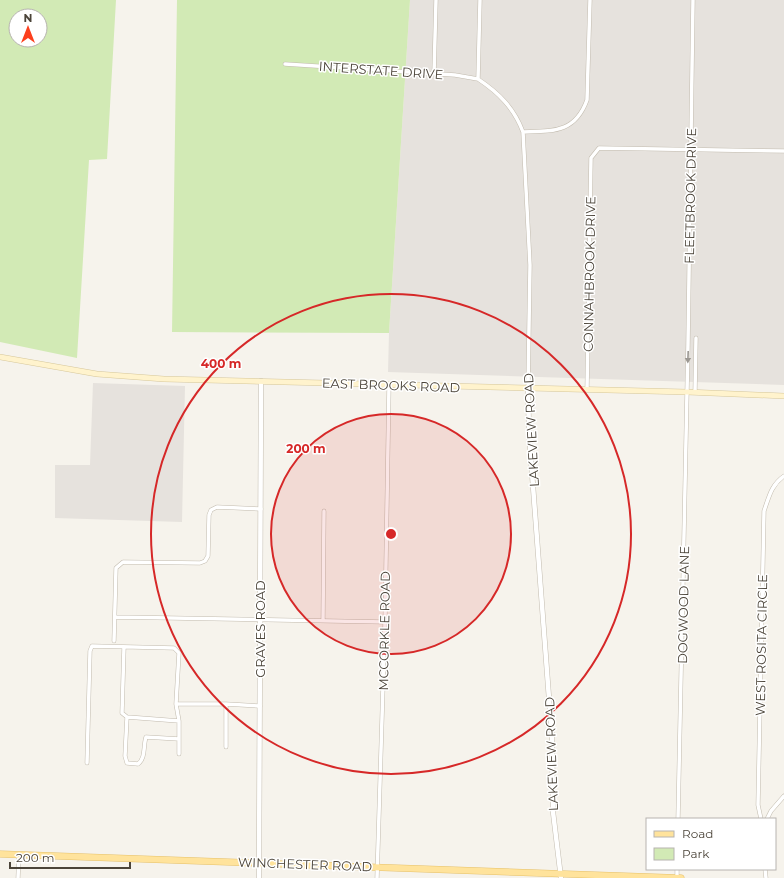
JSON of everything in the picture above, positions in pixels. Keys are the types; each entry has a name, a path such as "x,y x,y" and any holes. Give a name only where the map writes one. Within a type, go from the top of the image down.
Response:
{"main road":[{"name":"EAST BROOKS ROAD","path":"0,357 97,374 164,378 695,392 784,396"},
{"name":"WINCHESTER ROAD","path":"0,854 377,866 561,876 681,878"}],"street":[{"path":"434,74 436,0"},
{"path":"478,79 480,0"},
{"path":"523,132 552,131 573,124 583,113 588,100 590,0"},
{"name":"FLEETBROOK DRIVE","path":"687,392 693,0"},
{"name":"INTERSTATE DRIVE","path":"285,64 434,74 478,79"},
{"name":"LAKEVIEW ROAD","path":"478,79 495,90 508,104 518,118 523,132 530,251 528,388 529,433 552,738 553,812 561,876"},
{"name":"CONNAHBROOK DRIVE","path":"587,390 591,158 599,148 691,150"},
{"path":"691,150 784,151"},
{"path":"695,392 696,338"},
{"path":"687,377 696,377"},
{"name":"GRAVES ROAD","path":"259,878 261,381"},
{"name":"MCCORKLE ROAD","path":"377,878 385,622 389,385"},
{"name":"DOGWOOD LANE","path":"678,818 687,392"},
{"name":"WEST ROSITA CIRCLE","path":"761,818 758,805 764,511 771,491 777,481 784,476"},
{"path":"114,642 116,568 119,564 123,562 200,563 205,561 208,556 209,516 211,510 217,507 260,509"},
{"path":"323,621 324,511"},
{"path":"115,616 385,622"},
{"path":"87,763 90,651 92,646 174,648 179,653 176,704 179,721 179,754"},
{"path":"124,647 122,713 126,717 179,721"},
{"path":"176,704 260,706"},
{"path":"226,704 226,747"},
{"path":"126,717 125,756 127,763 140,763 143,758 146,737 179,739"},
{"path":"768,818 771,811 784,796"},
{"path":"18,854 18,878"}],"shaded area":[{"path":"410,0 784,0 784,385 388,372 389,333"},
{"path":"93,383 185,386 182,522 55,518 55,465 90,465"}],"green space":[{"path":"0,0 116,0 107,159 89,160 77,358 0,342"},
{"path":"177,0 410,0 389,333 172,332"}]}
